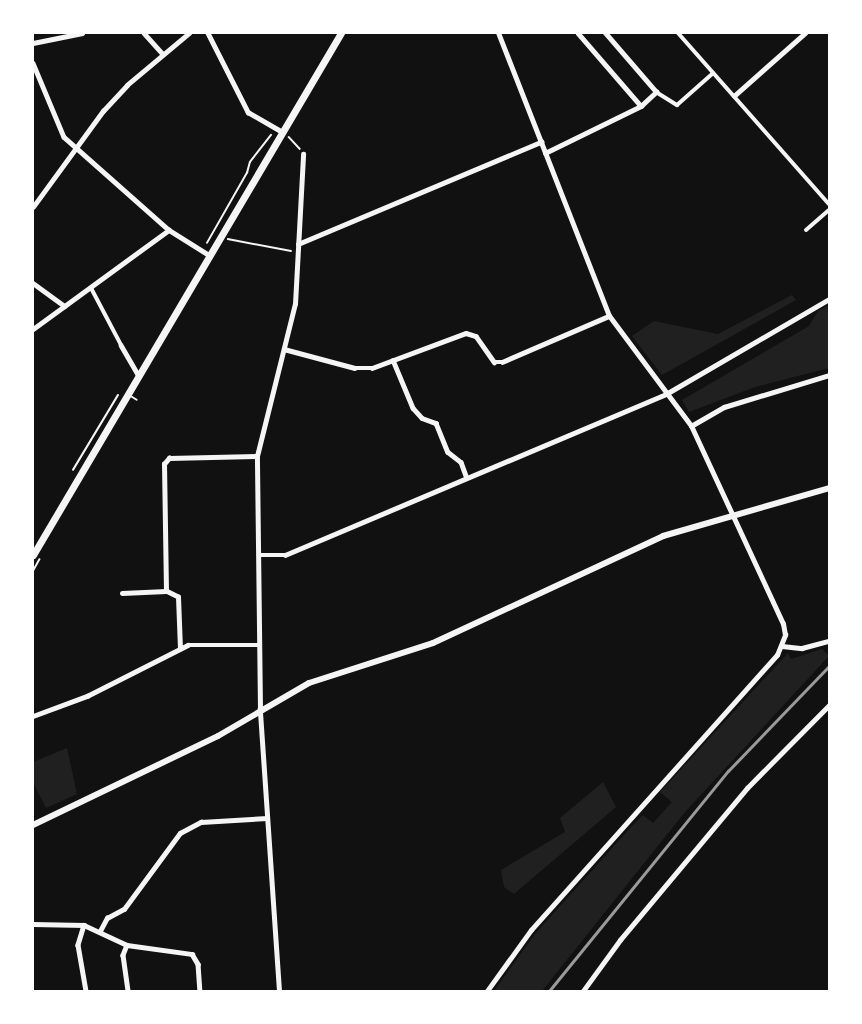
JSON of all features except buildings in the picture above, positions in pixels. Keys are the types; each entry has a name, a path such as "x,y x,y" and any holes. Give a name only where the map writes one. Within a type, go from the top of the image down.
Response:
{"main road":[{"path":"33,555 138,375 214,238 261,166 278,129 341,33"}],"street":[{"path":"33,43 82,33"},
{"path":"144,33 163,54"},
{"path":"33,207 119,93 189,33"},
{"path":"208,33 249,112 278,129"},
{"path":"487,991 531,930 782,646 783,624 734,514 691,426 609,316 498,33"},
{"path":"578,33 641,106"},
{"path":"605,33 656,92 677,105 713,73"},
{"path":"678,33 829,203"},
{"path":"734,96 805,33"},
{"path":"33,63 64,137 169,230 206,253"},
{"path":"545,153 641,106 656,92"},
{"path":"298,244 541,142"},
{"path":"279,991 260,709 257,456 295,304 303,154"},
{"path":"806,230 829,210"},
{"path":"33,329 169,230"},
{"path":"33,283 65,306"},
{"path":"91,288 138,375"},
{"path":"259,555 285,555 407,505 466,476 666,394 829,299"},
{"path":"284,348 355,368 372,368 466,333 476,336 494,362 502,362 609,316"},
{"path":"393,360 413,408 422,418 436,423 448,452 461,462 466,476"},
{"path":"691,426 724,407 829,375"},
{"path":"166,591 165,460 257,456"},
{"path":"33,825 218,736 260,709 309,683 433,643 624,550 734,514 829,488"},
{"path":"122,593 166,591 178,597 180,649"},
{"path":"782,646 802,648 829,641"},
{"path":"33,716 87,696 189,645 259,645"},
{"path":"828,707 829,716"},
{"path":"583,991 620,940 740,797 828,707"},
{"path":"100,931 107,918 124,909 180,833 201,822 267,818"},
{"path":"33,924 84,925 127,945 192,954 198,964 200,991"},
{"path":"84,925 78,945 86,991"},
{"path":"127,945 123,955 128,991"}],"lane":[{"path":"126,394 137,400"}],"path":[{"path":"206,253 250,162 278,129 293,139 303,154"},
{"path":"214,238 229,238 298,252"}],"shaded area":[{"path":"792,295 796,300 662,375 632,336 654,321 718,334"},
{"path":"829,305 829,368 755,387 689,412 682,400 809,326 818,311"},
{"path":"822,649 829,656 685,812 542,991 494,991 535,934 632,826 643,815 653,823 672,802 660,792 788,653 791,659"},
{"path":"67,748 77,794 46,808 33,782 33,762"},
{"path":"603,782 616,807 514,894 504,887 501,870 565,832 560,818"}],"railway":[{"path":"549,991 728,771 829,666"}]}
